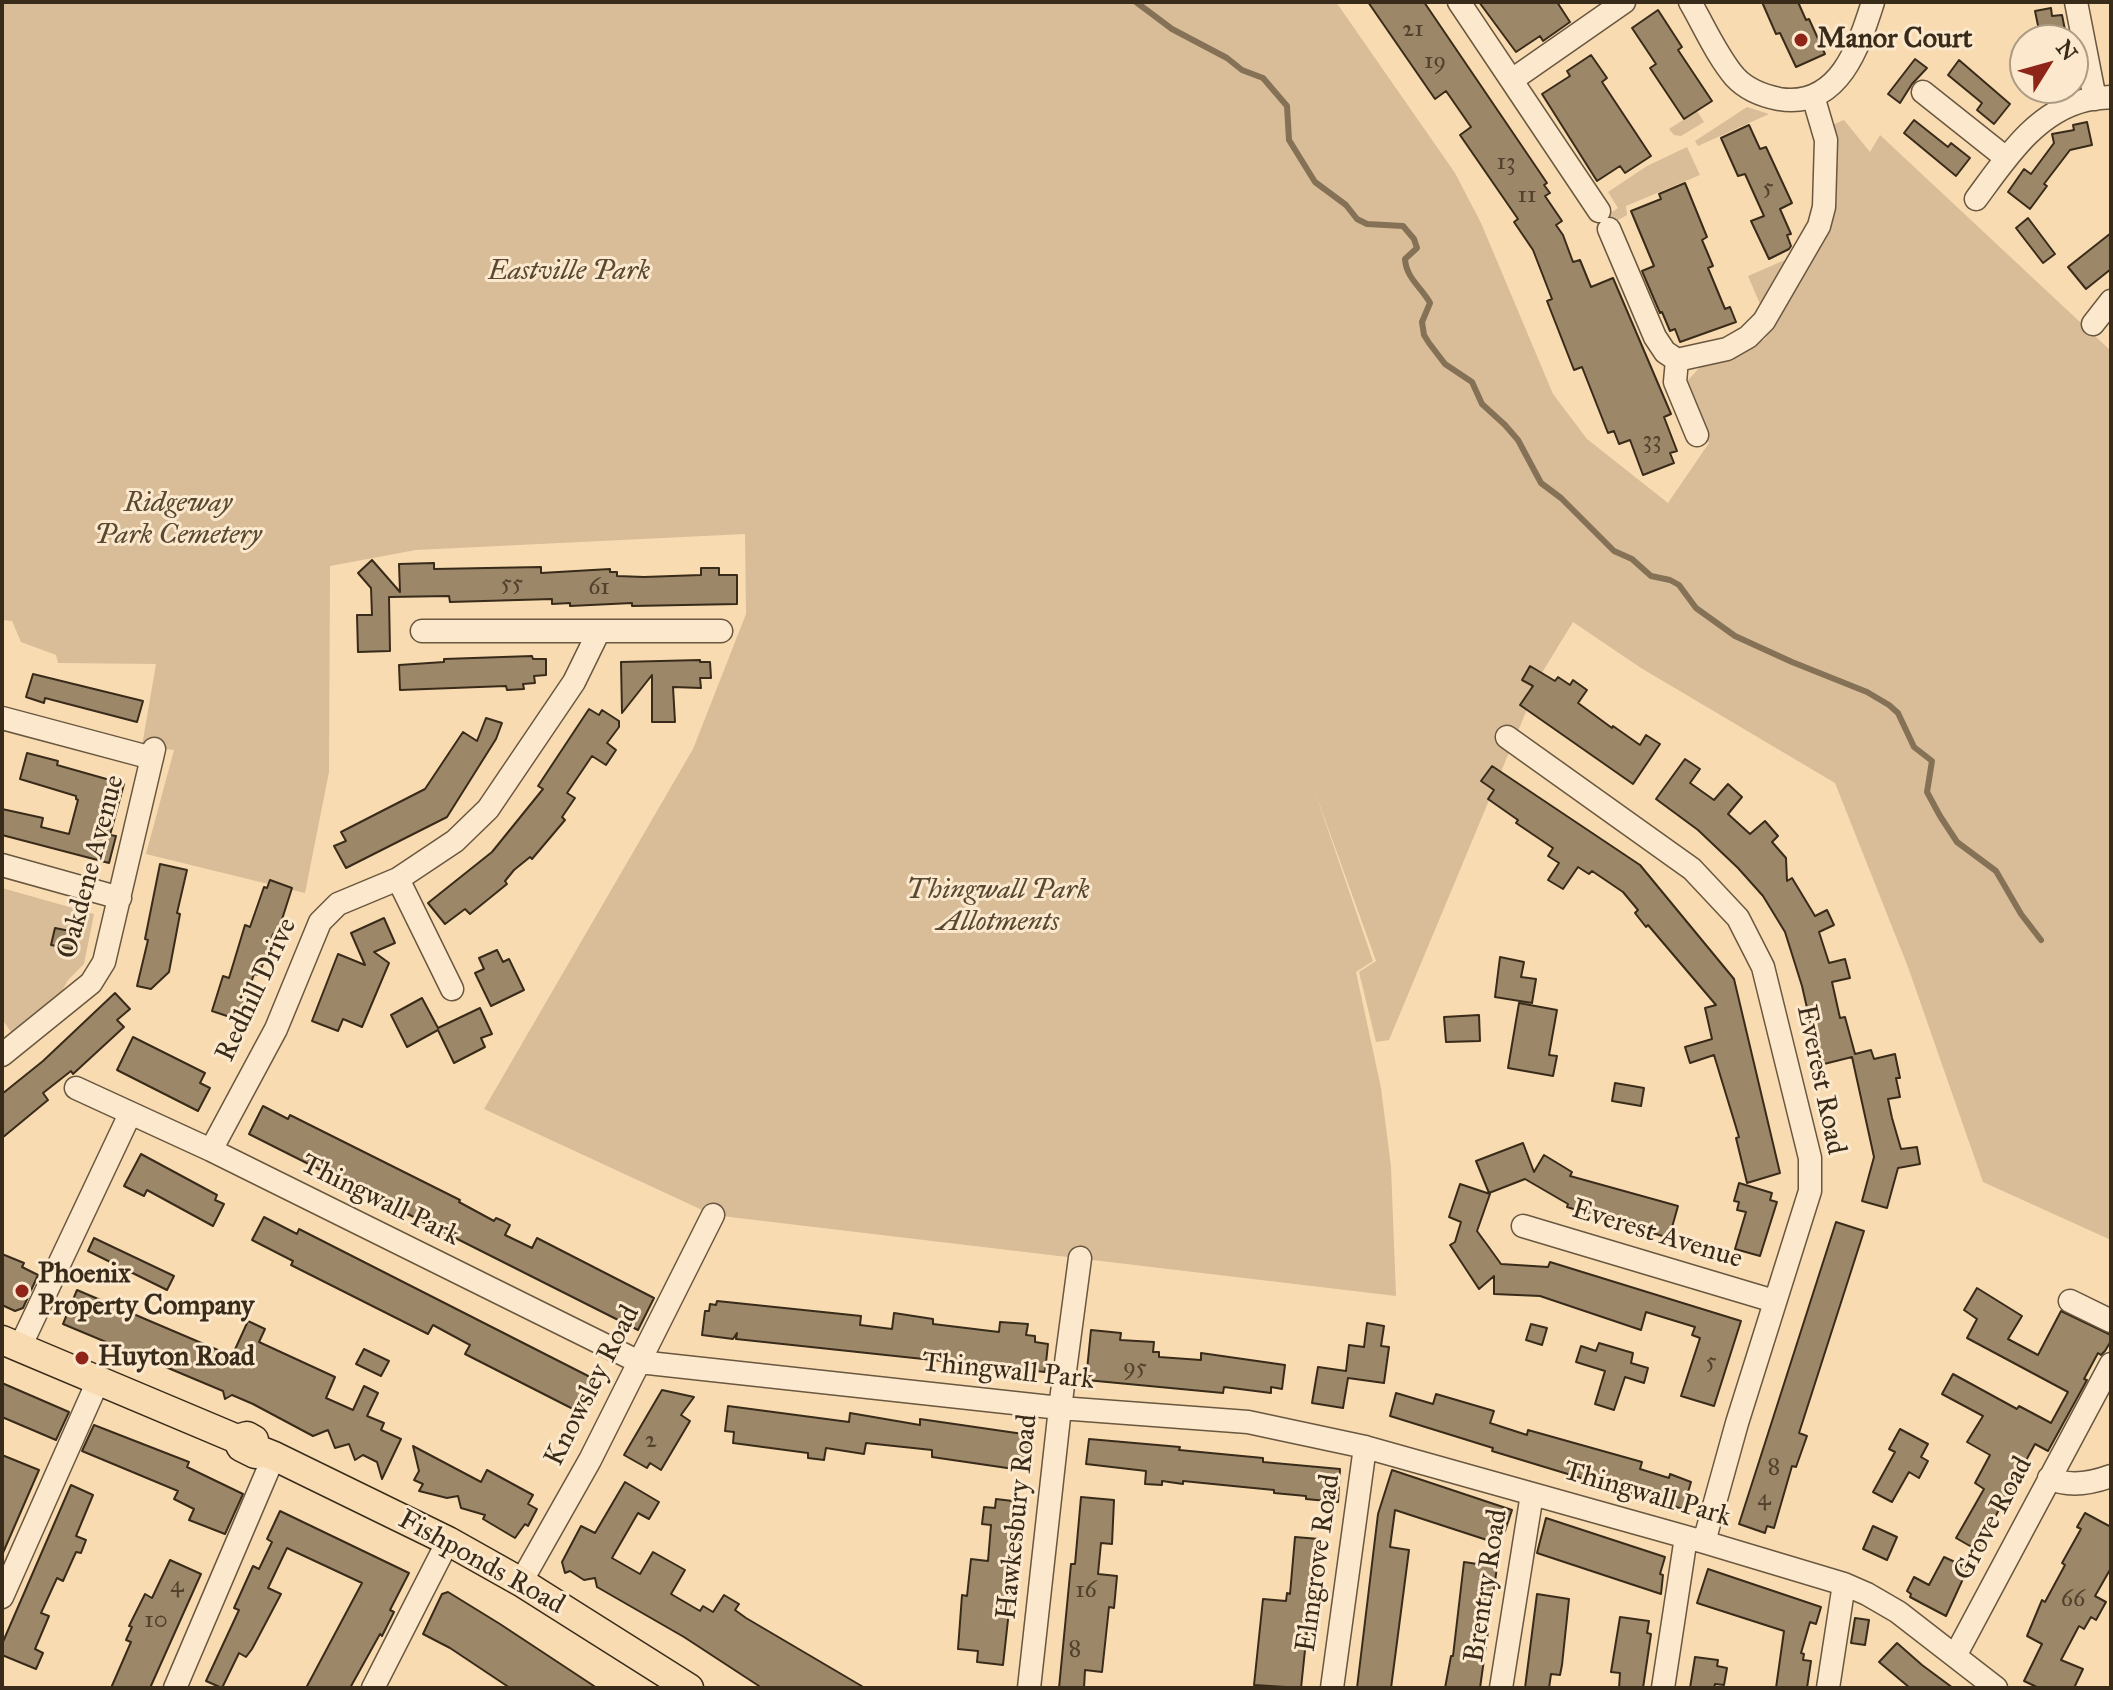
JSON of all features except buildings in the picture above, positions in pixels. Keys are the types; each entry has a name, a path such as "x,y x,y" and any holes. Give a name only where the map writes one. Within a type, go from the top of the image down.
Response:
{"main road":[{"name":"Fishponds Road","path":"11,1344 237,1439 247,1436 260,1443 269,1454 448,1541 521,1582 689,1688"}],"street":[{"path":"1459,2 1604,220 1655,337 1665,352 1677,360 1727,349 1748,337 1764,321 1819,226 1824,207 1826,140 1813,96"},
{"path":"1512,80 1624,2"},
{"path":"1690,2 1733,74 1760,94 1780,99 1813,96 1832,83 1850,63 1873,2"},
{"path":"1976,199 2028,133 2061,110 2086,100 2103,98 2076,2"},
{"path":"1923,92 2006,158"},
{"path":"2093,324 2111,301"},
{"path":"1677,360 1675,382 1697,435"},
{"path":"422,631 721,631"},
{"name":"Redhill Drive","path":"211,1150 276,1029 320,922 338,904 398,879 455,841 488,809 574,682 598,633"},
{"name":"Oakdene Avenue","path":"2,718 153,753 104,962 91,983 2,1055"},
{"name":"Everest Road","path":"1507,737 1692,869 1738,918 1763,967 1810,1158 1810,1191 1695,1539 1663,1688"},
{"path":"2,865 120,898"},
{"path":"398,879 452,989"},
{"name":"Thingwall Park","path":"76,1088 211,1150 639,1362 1060,1408 1248,1422 1365,1447 1844,1584 1891,1607 1955,1656"},
{"path":"11,1344 130,1114"},
{"name":"Knowsley Road","path":"521,1582 590,1460 713,1215"},
{"name":"Everest Avenue","path":"1523,1226 1774,1301"},
{"name":"Hawkesbury Road","path":"1029,1688 1080,1258"},
{"path":"2070,1301 2111,1321"},
{"name":"Grove Road","path":"1955,1656 2111,1364"},
{"path":"2,1597 98,1381"},
{"name":"Elmgrove Road","path":"1332,1688 1365,1447"},
{"path":"175,1688 269,1454"},
{"path":"2049,1478 2074,1483 2111,1476"},
{"name":"Brentry Road","path":"1501,1688 1532,1494"},
{"path":"373,1688 448,1541"},
{"path":"1828,1688 1844,1584"},
{"path":"1955,1656 1996,1688"}],"green space":[{"path":"2,2 1336,2 1455,173 1481,223 1553,394 1587,439 1668,503 1709,443 1687,396 1688,380 1701,366 1765,339 1832,223 1837,177 1832,125 1844,120 1870,152 1880,135 2111,351 2111,1240 1983,1182 1908,967 1835,783 1641,668 1573,622 1543,671 1389,1040 1376,1042 1359,972 1376,961 1314,789 1373,961 1356,972 1381,1088 1391,1167 1396,1296 713,1215 484,1109 693,749 746,614 745,534 416,550 330,566 329,772 305,893 146,854 174,750 142,746 156,664 58,663 56,655 21,642 12,621 2,620"},
{"path":"1747,107 1769,114 1698,146 1695,141"},
{"path":"1697,111 1704,122 1681,136 1674,135 1669,129"},
{"path":"1687,147 1700,175 1626,206 1627,215 1613,223 1608,215 1618,208 1608,192 1647,166"},
{"path":"1794,256 1763,311 1748,276"},
{"path":"2,888 94,914 84,964 68,980 54,1007 11,1032 2,1019"}],"waterway":[{"path":"1136,2 1172,29 1227,58 1242,70 1263,78 1287,106 1289,140 1315,182 1346,205 1357,219 1367,224 1403,226 1414,239 1417,248 1405,259 1411,277 1430,303 1422,322 1424,335 1445,364 1472,382 1482,404 1518,440 1541,483 1561,498 1614,551 1632,559 1651,576 1679,585 1696,608 1735,636 1867,692 1898,713 1914,747 1932,761 1927,792 1940,816 1957,842 1996,871 2021,914 2041,940"}],"place":[{"name":"Manor Court","path":"1801,40"},
{"name":"Phoenix Property Company","path":"22,1291"},
{"name":"Huyton Road","path":"82,1358"}],"park label":[{"name":"Eastville Park","path":"569,272"},
{"name":"Ridgeway Park Cemetery","path":"178,520"},
{"name":"Thingwall Park Allotments","path":"998,907"}]}
